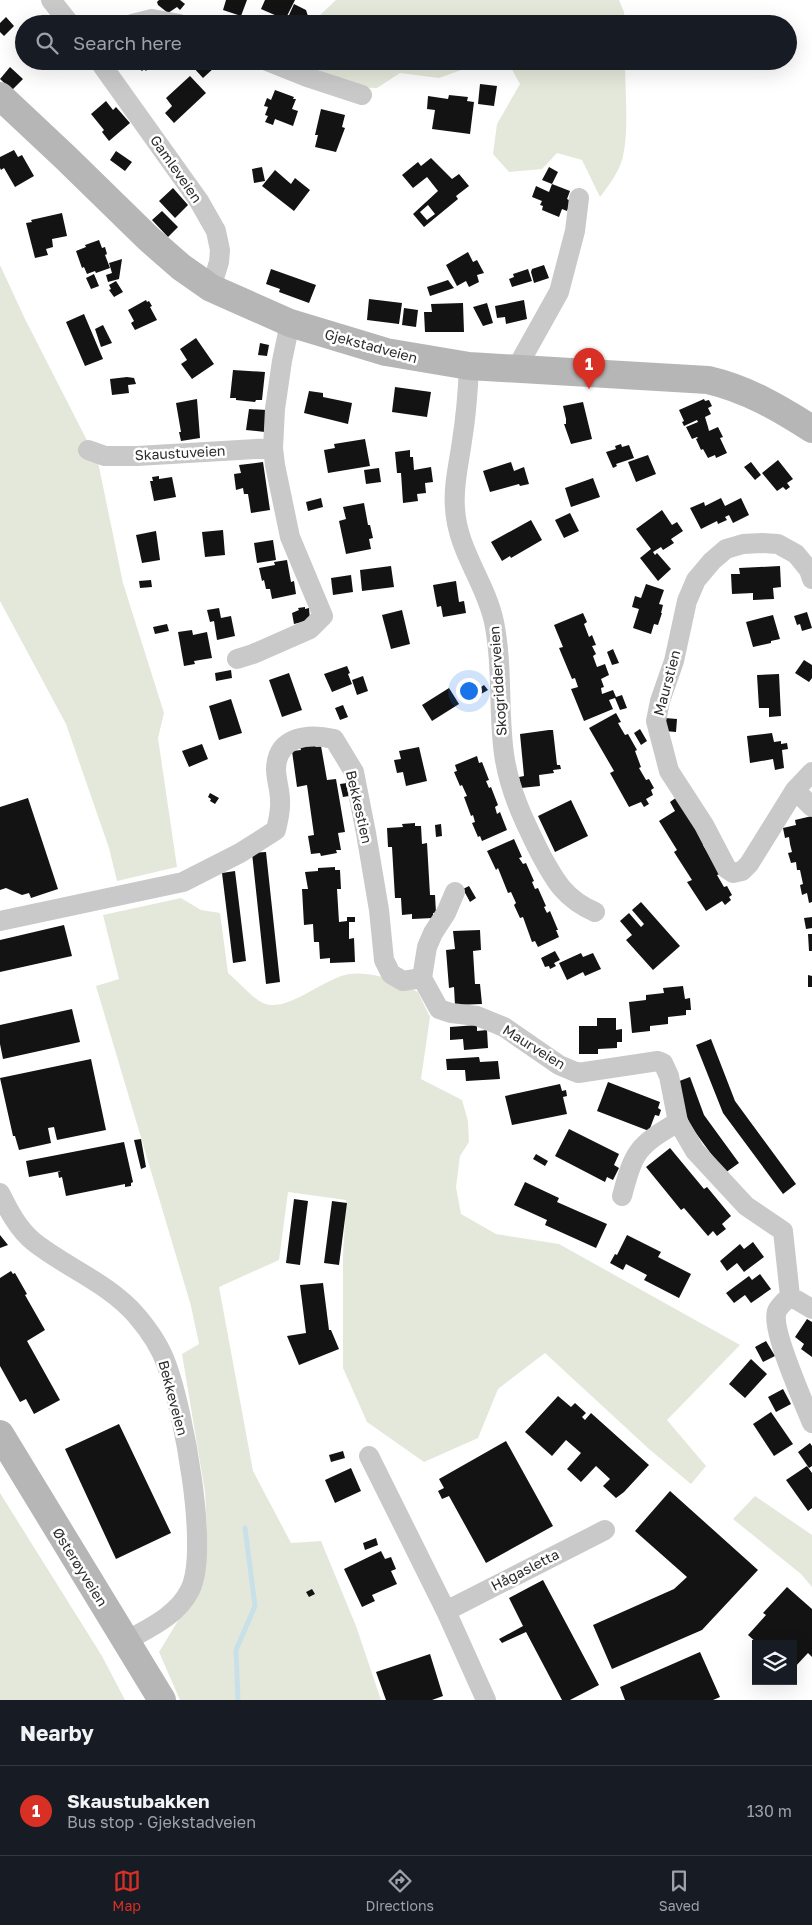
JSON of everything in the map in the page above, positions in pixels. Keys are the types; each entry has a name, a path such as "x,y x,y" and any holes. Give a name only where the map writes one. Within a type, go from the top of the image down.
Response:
{"street":[{"path":"51,0 63,15"},
{"name":"Gamleveien","path":"105,70 199,201 216,232 220,250 219,262 211,288"},
{"path":"290,70 362,95"},
{"name":"Gjekstadveien","path":"0,96 149,239 181,267 211,288 290,323 386,352 469,366 708,380 749,392 781,409 812,429"},
{"path":"516,369 559,292 574,231 579,198"},
{"path":"237,659 310,629 322,616 290,538 273,448 275,409 290,323"},
{"name":"Skogridderveien","path":"469,366 466,416 455,491 455,514 462,541 494,620 500,678 502,738 508,776 522,817 554,879 576,903 595,912"},
{"name":"Skaustuveien","path":"88,450 105,456 137,456 273,448"},
{"name":"Maurstien","path":"812,579 809,570 796,554 778,544 743,544 726,549 712,561 696,580 686,602 674,661 660,701 656,721 668,771 704,825 727,869 733,873 742,871 749,864 795,790 812,772"},
{"name":"Bekkestien","path":"0,921 183,882 240,853 276,830 280,801 276,770 279,752 292,740 318,735 334,739 342,749 354,772 379,910 384,960 391,974 403,981 422,978"},
{"path":"795,790 812,807"},
{"path":"422,978 426,947 446,913 455,892"},
{"name":"Maurveien","path":"422,978 439,1009 451,1014 477,1016 504,1027 559,1065 578,1073 658,1061 664,1063 669,1076 678,1122 695,1151 746,1206 783,1231 790,1296"},
{"path":"622,1196 635,1155 651,1138 678,1122"},
{"name":"Bekkeveien","path":"0,1193 14,1220 34,1242 105,1287 135,1314 152,1336 167,1366 180,1413 194,1496 198,1551 196,1576 190,1592 177,1608 161,1621 126,1641"},
{"path":"812,1309 790,1296 777,1311 776,1323 789,1365 812,1423"},
{"name":"Østerøyveien","path":"0,1434 162,1700"},
{"path":"369,1456 446,1611 486,1700"},
{"name":"Hågasletta","path":"446,1611 605,1530"}],"shaded area":[{"path":"336,0 619,0 624,15 320,15"},
{"path":"319,70 461,70 439,78 400,73 377,88 351,87 326,77"},
{"path":"512,70 625,70 626,122 622,162 600,197 582,160 557,153 542,169 509,172 493,154 497,124 520,84"},
{"path":"0,265 25,319 98,462 123,583 164,713 158,738 177,867 117,881 109,848 66,724 0,601"},
{"path":"181,898 201,910 220,913 228,973 263,1003 272,1005 283,1004 339,977 358,973 376,975 418,992 430,1017 421,1079 462,1100 468,1121 469,1142 460,1156 456,1187 461,1214 496,1234 559,1244 740,1345 667,1420 706,1466 691,1484 649,1449 545,1353 498,1389 478,1438 424,1462 367,1422 343,1368 343,1256 346,1200 288,1192 279,1260 219,1287 253,1471 291,1543 321,1541 356,1626 381,1700 180,1700 159,1652 204,1578 207,1531 205,1492 182,1354 199,1344 191,1306 96,986 119,979 103,915"},
{"path":"0,1493 102,1656 125,1700 0,1700"},
{"path":"755,1496 812,1535 812,1587 801,1574 733,1519"}],"building":[{"path":"159,0 180,0 185,4 180,10 177,7 168,13 158,5 157,2"},
{"path":"226,0 247,0 241,15 223,10"},
{"path":"265,0 295,0 288,15 275,15 261,9"},
{"path":"294,4 306,10 308,15 289,15"},
{"path":"6,17 14,26 4,36 0,32 0,23"},
{"path":"10,67 23,79 12,90 0,79"},
{"path":"196,70 212,70 203,78"},
{"path":"190,76 206,93 174,123 165,113 172,106 166,98"},
{"path":"480,84 497,86 494,106 478,104"},
{"path":"275,90 296,99 292,109 298,111 293,126 275,119 273,125 265,122 268,116 265,115 268,107 264,106 267,98 271,100"},
{"path":"449,95 468,97 467,101 474,102 470,134 432,129 435,110 427,109 428,96 448,99"},
{"path":"106,101 113,110 116,107 130,123 109,141 102,132 104,130 91,114"},
{"path":"321,109 345,115 342,127 345,128 336,152 315,147 318,135 315,135"},
{"path":"14,150 18,157 22,155 34,176 15,187 4,168 1,170 0,168 0,157"},
{"path":"116,151 132,162 125,171 110,160"},
{"path":"431,158 452,179 459,174 469,186 456,196 458,199 424,227 413,214 438,191 427,177 413,188 402,175 418,162 421,166","holes":["428,205 435,214 427,220 420,212"]},
{"path":"262,167 265,181 254,183 252,169"},
{"path":"549,167 558,172 552,184 542,180"},
{"path":"275,170 291,184 295,178 310,190 294,211 262,186"},
{"path":"552,184 570,191 567,199 571,201 567,211 562,209 559,217 542,210 543,206 540,205 542,201 532,197 536,186 549,192"},
{"path":"173,188 188,205 175,218 159,201"},
{"path":"162,211 178,227 168,237 152,220"},
{"path":"62,213 67,236 52,239 53,247 46,249 48,255 35,258 26,223 32,222 31,220"},
{"path":"99,240 102,248 105,247 107,254 105,255 110,268 87,274 84,267 82,268 76,251 86,247 85,245"},
{"path":"468,252 473,262 477,260 484,273 477,275 479,282 469,287 466,281 457,286 446,265"},
{"path":"122,259 119,279 108,282 106,275 112,273 109,263"},
{"path":"544,265 549,278 534,283 532,269"},
{"path":"271,269 316,285 309,303 279,292 280,289 266,284"},
{"path":"528,269 532,281 512,287 509,279 514,277 513,274"},
{"path":"94,274 99,286 91,289 86,278"},
{"path":"448,280 454,288 430,296 427,287"},
{"path":"116,281 123,292 114,297 109,290 111,289 109,285"},
{"path":"369,299 402,303 399,324 367,320"},
{"path":"146,300 152,306 150,307 157,320 135,330 131,323 134,321 128,310"},
{"path":"524,300 527,319 506,324 505,317 497,318 495,306"},
{"path":"463,303 464,332 425,332 424,312 432,312 431,304"},
{"path":"487,303 493,323 483,326 473,307"},
{"path":"404,308 418,310 416,327 402,325"},
{"path":"84,314 103,359 85,366 66,322"},
{"path":"103,325 112,343 101,347 95,329"},
{"path":"196,338 214,364 192,379 181,364 187,360 180,349"},
{"path":"260,343 269,345 267,356 258,355"},
{"path":"233,370 265,372 262,400 256,400 255,402 230,398"},
{"path":"134,378 136,384 128,385 129,393 112,395 110,379"},
{"path":"395,387 431,392 427,417 392,412"},
{"path":"309,391 323,393 323,397 352,403 348,424 304,413"},
{"path":"197,399 200,438 181,441 176,403"},
{"path":"704,399 705,401 709,400 712,406 708,408 711,414 705,417 709,431 718,427 723,437 720,438 727,453 716,458 715,455 708,458 703,449 701,450 696,439 698,438 692,439 686,427 698,422 697,420 684,426 679,410"},
{"path":"583,402 592,439 571,444 564,424 566,424 566,419 563,406"},
{"path":"249,409 267,410 265,432 246,430"},
{"path":"365,439 370,466 328,473 324,450 335,448 334,444"},
{"path":"621,444 622,447 629,445 634,458 616,464 617,466 613,468 606,452 616,449 615,446"},
{"path":"410,450 410,457 413,457 414,470 431,467 433,482 425,483 426,493 417,494 418,501 403,503 401,473 397,473 395,452"},
{"path":"648,455 656,474 636,482 628,462"},
{"path":"778,460 793,479 787,483 790,487 786,490 783,487 777,491 762,473"},
{"path":"263,462 270,510 251,513 248,494 244,494 243,488 236,490 234,474 241,473 239,465"},
{"path":"511,462 514,471 524,467 529,484 520,486 519,484 490,492 483,471"},
{"path":"751,462 761,475 755,480 744,467"},
{"path":"379,468 381,482 366,484 364,470"},
{"path":"159,476 159,479 172,477 176,497 154,501 150,481 153,481 152,477"},
{"path":"593,478 600,497 571,507 565,488"},
{"path":"321,498 323,507 308,511 306,502"},
{"path":"721,498 725,506 741,498 749,515 733,523 729,515 725,517 727,520 718,524 717,521 701,529 690,508 704,502 705,506"},
{"path":"364,503 368,525 370,525 373,538 369,539 371,549 346,554 339,521 346,519 343,507"},
{"path":"662,510 672,525 677,522 683,531 671,539 674,543 663,550 661,547 653,552 655,555 657,553 671,569 658,581 640,558 651,549 636,529"},
{"path":"570,513 579,531 564,538 555,520"},
{"path":"531,520 542,540 511,558 510,556 502,561 491,542"},
{"path":"223,530 225,555 205,557 202,532"},
{"path":"156,531 160,560 142,563 136,535"},
{"path":"273,540 276,560 257,563 254,543"},
{"path":"287,560 291,582 294,581 296,594 272,599 270,589 266,589 264,580 262,581 259,568 275,565 274,562"},
{"path":"391,566 394,587 362,591 360,570"},
{"path":"780,566 781,587 773,588 774,599 753,600 753,593 732,594 731,574 740,574 739,568"},
{"path":"351,575 353,592 333,595 331,578"},
{"path":"151,580 152,587 140,588 139,581"},
{"path":"456,581 459,602 464,601 466,613 443,617 441,606 437,607 433,585"},
{"path":"646,584 664,590 659,604 663,605 662,613 658,625 654,624 651,634 633,628 639,609 632,607 635,596 641,598"},
{"path":"305,607 305,609 309,608 310,620 294,624 292,613 299,610 298,608"},
{"path":"219,608 221,618 231,616 235,636 217,640 214,621 210,622 207,610"},
{"path":"402,610 410,644 391,649 382,615"},
{"path":"807,612 812,628 802,631 800,624 797,625 794,616"},
{"path":"583,613 587,622 584,624 589,637 592,635 596,645 592,646 596,654 593,656 597,667 605,664 609,675 601,679 604,687 601,688 602,694 613,690 616,697 622,695 627,708 620,710 615,698 609,700 613,709 584,721 571,689 578,687 575,678 572,679 559,648 563,647 554,625"},
{"path":"773,615 780,639 753,647 746,622"},
{"path":"167,624 169,631 155,634 153,627"},
{"path":"192,630 193,635 207,632 212,658 194,661 195,664 184,666 178,632"},
{"path":"613,649 619,663 612,665 607,652"},
{"path":"804,660 812,665 812,678 809,682 795,673"},
{"path":"347,666 352,684 332,692 324,674"},
{"path":"231,670 232,678 216,681 215,673"},
{"path":"289,673 302,710 282,717 269,680"},
{"path":"779,674 781,716 769,717 769,708 759,708 757,675"},
{"path":"363,676 368,691 357,695 352,680"},
{"path":"484,685 488,690 481,694 478,689"},
{"path":"449,688 459,704 432,721 422,705"},
{"path":"231,699 242,733 219,740 209,706"},
{"path":"343,705 348,717 340,720 335,708"},
{"path":"616,713 621,722 618,723 625,735 628,734 637,750 635,751 641,767 639,768 646,780 649,779 654,788 651,790 653,795 646,799 649,804 644,807 641,802 629,807 610,773 614,771 589,728"},
{"path":"665,718 677,719 676,732 665,731"},
{"path":"640,729 647,741 641,745 634,733"},
{"path":"553,730 557,765 560,765 561,769 553,770 554,773 539,775 540,786 521,788 519,777 524,776 520,734"},
{"path":"772,733 774,742 781,741 781,744 787,743 788,749 782,750 784,768 775,770 773,759 750,763 747,736"},
{"path":"202,744 208,759 189,767 182,751"},
{"path":"315,744 316,747 321,746 327,780 336,779 345,832 338,833 341,850 336,850 337,853 321,856 320,853 311,854 308,836 314,835 307,785 297,787 292,751 301,750 300,747"},
{"path":"419,747 427,781 406,786 403,772 397,773 394,760 401,759 399,751"},
{"path":"477,756 479,763 482,762 489,780 486,781 489,788 491,787 498,805 495,807 497,814 500,812 507,830 482,841 480,836 478,837 472,823 475,822 473,815 471,816 464,797 467,796 454,772 457,771 455,765"},
{"path":"347,783 349,796 343,797 340,784"},
{"path":"210,793 219,798 215,804 208,797"},
{"path":"677,797 705,844 703,845 720,874 717,875 724,887 727,886 732,895 729,897 731,900 725,905 722,901 706,911 687,882 692,880 674,852 677,850 659,821 675,811 670,802"},
{"path":"28,798 58,889 31,898 29,893 22,895 6,888 0,890 0,807"},
{"path":"571,800 588,836 555,852 538,816"},
{"path":"812,816 812,902 809,903 807,893 802,895 800,885 803,884 800,870 797,870 796,862 791,863 788,853 792,852 789,837 785,838 783,828 796,825 795,820"},
{"path":"415,823 415,826 421,826 422,844 427,843 430,895 435,895 436,913 433,913 433,918 412,919 412,914 402,915 401,898 395,898 392,847 388,847 387,828 403,827 402,824"},
{"path":"441,824 442,836 436,837 435,825"},
{"path":"514,839 522,857 519,858 523,864 526,863 534,881 532,882 535,889 538,888 546,906 544,907 547,913 550,911 558,930 556,930 559,937 538,947 535,941 532,942 523,917 520,918 514,905 516,903 511,892 508,893 498,868 496,870 487,851"},
{"path":"266,852 280,982 266,984 252,853"},
{"path":"335,867 335,870 340,870 341,889 337,889 339,922 347,921 347,917 355,917 355,922 349,922 349,939 354,938 355,962 330,963 330,958 320,959 319,942 314,942 313,924 304,925 302,889 308,889 305,872 318,871 318,868"},
{"path":"235,871 246,961 233,963 222,873"},
{"path":"469,886 476,898 470,902 463,889"},
{"path":"641,902 680,946 653,970 626,940 632,935 620,921 629,913 641,927 644,924 632,910"},
{"path":"812,917 812,928 806,929 804,918"},
{"path":"64,925 72,956 0,972 0,940"},
{"path":"480,930 481,950 473,951 475,984 480,984 482,1004 455,1005 454,987 449,988 446,950 455,949 453,931"},
{"path":"808,934 812,934 812,951 809,951"},
{"path":"555,951 560,960 554,963 556,966 550,969 549,966 545,967 541,958"},
{"path":"581,953 583,957 593,953 601,969 585,976 583,972 567,980 559,963"},
{"path":"808,975 812,976 812,987 808,987"},
{"path":"683,986 685,999 690,998 691,1010 686,1010 686,1015 668,1017 668,1024 650,1026 650,1031 632,1033 629,1002 646,1000 646,995 664,993 663,988"},
{"path":"72,1009 80,1042 3,1059 0,1044 0,1025"},
{"path":"597,1018 616,1018 616,1030 622,1029 622,1042 617,1042 617,1048 598,1049 598,1054 579,1054 579,1026 597,1026"},
{"path":"477,1025 477,1031 487,1030 488,1048 464,1050 463,1039 450,1040 450,1027"},
{"path":"711,1039 735,1101 796,1184 783,1194 723,1113 696,1045"},
{"path":"479,1057 480,1062 498,1061 500,1079 466,1081 465,1070 447,1070 446,1059"},
{"path":"91,1059 106,1130 57,1140 54,1127 48,1128 51,1143 19,1150 15,1136 13,1136 0,1078"},
{"path":"690,1077 704,1115 739,1163 725,1173 690,1125 674,1083"},
{"path":"608,1082 660,1102 658,1108 661,1110 659,1116 655,1115 649,1131 597,1111"},
{"path":"560,1084 562,1091 566,1090 567,1096 563,1097 567,1114 512,1125 505,1096"},
{"path":"569,1129 619,1154 614,1165 619,1168 613,1180 607,1177 605,1182 555,1156"},
{"path":"141,1139 146,1167 141,1169 134,1140"},
{"path":"124,1142 133,1182 131,1186 125,1187 125,1184 66,1196 62,1177 59,1178 58,1172 61,1171 29,1177 26,1161"},
{"path":"670,1148 704,1189 707,1187 731,1216 722,1224 726,1229 717,1236 713,1231 708,1236 684,1208 681,1210 646,1167"},
{"path":"536,1154 548,1161 545,1166 533,1159"},
{"path":"525,1182 559,1198 557,1202 607,1224 596,1248 545,1225 547,1220 514,1205"},
{"path":"294,1199 308,1201 300,1265 286,1263"},
{"path":"332,1201 347,1203 339,1265 324,1263"},
{"path":"0,1235 8,1245 0,1248"},
{"path":"627,1235 661,1252 658,1257 691,1274 679,1298 644,1280 647,1275 626,1264 623,1270 610,1263 615,1254 617,1255"},
{"path":"753,1242 764,1257 744,1272 737,1263 727,1271 720,1261 740,1244 744,1249"},
{"path":"11,1271 13,1274 15,1273 45,1330 27,1341 60,1400 34,1414 26,1399 20,1402 0,1366 0,1278"},
{"path":"760,1274 771,1289 751,1303 745,1295 734,1303 726,1293 749,1276 752,1280"},
{"path":"323,1283 329,1330 331,1330 339,1349 299,1365 287,1336 306,1333 300,1285"},
{"path":"807,1319 812,1322 812,1357 801,1349 804,1344 795,1337"},
{"path":"766,1341 775,1356 763,1362 755,1347"},
{"path":"751,1359 767,1374 745,1398 729,1384"},
{"path":"783,1389 791,1404 776,1412 768,1397"},
{"path":"558,1396 571,1407 575,1403 586,1413 582,1417 585,1420 591,1413 649,1465 616,1498 603,1486 610,1479 596,1466 581,1482 567,1469 581,1453 566,1440 552,1456 525,1432"},
{"path":"771,1412 793,1444 774,1456 753,1424"},
{"path":"119,1424 171,1533 116,1559 65,1449"},
{"path":"506,1441 553,1526 486,1563 449,1496 442,1499 438,1491 444,1488 439,1479"},
{"path":"810,1443 812,1446 812,1466 809,1468 798,1452"},
{"path":"343,1451 345,1458 331,1462 329,1455"},
{"path":"807,1466 812,1473 812,1508 808,1511 786,1480"},
{"path":"351,1468 361,1491 335,1503 325,1480"},
{"path":"670,1491 758,1570 702,1630 612,1669 593,1625 674,1589 687,1577 635,1531"},
{"path":"376,1538 378,1545 365,1550 363,1543"},
{"path":"381,1551 385,1559 391,1557 396,1569 391,1571 397,1584 372,1595 375,1601 362,1607 344,1569"},
{"path":"543,1580 599,1685 570,1700 562,1700 526,1632 502,1643 499,1639 523,1626 509,1598"},
{"path":"787,1587 812,1609 812,1657 808,1653 797,1665 797,1640 754,1640 748,1635 766,1615 763,1613"},
{"path":"312,1589 315,1594 309,1597 306,1592"},
{"path":"700,1652 720,1697 713,1700 625,1700 620,1687"},
{"path":"430,1654 443,1696 432,1700 386,1700 376,1672"}],"waterway":[{"path":"238,1700 236,1650 255,1606 245,1528"}],"place":[{"name":"Skaustubakken","path":"589,389"}]}
